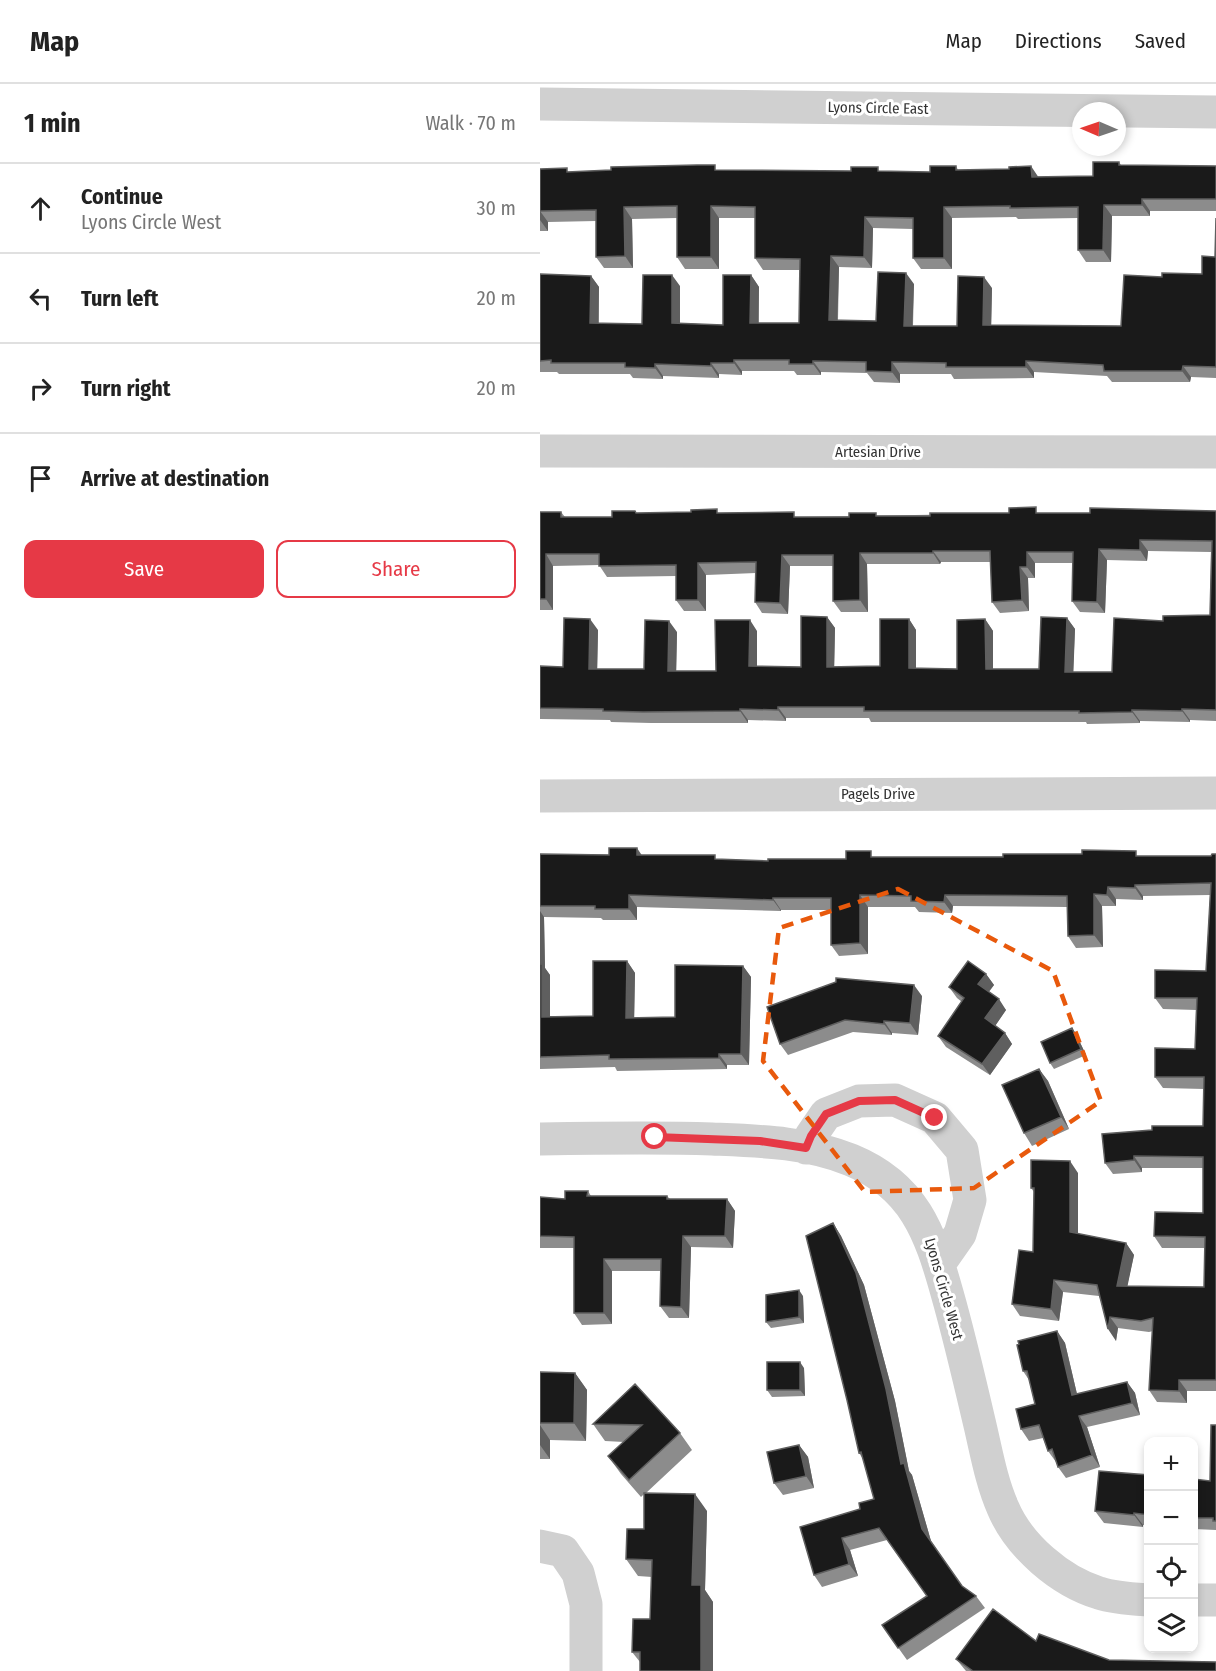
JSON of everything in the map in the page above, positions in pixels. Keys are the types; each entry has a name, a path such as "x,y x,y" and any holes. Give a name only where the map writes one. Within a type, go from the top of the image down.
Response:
{"street":[{"name":"Lyons Circle East","path":"540,104 1216,112"},
{"name":"Artesian Drive","path":"540,451 1216,452"},
{"name":"Pagels Drive","path":"540,796 1216,793"},
{"path":"806,1148 826,1114 859,1101 895,1100 935,1118 962,1150 970,1200 960,1234 939,1264"},
{"name":"Lyons Circle West","path":"540,1139 679,1138 760,1141 825,1152 852,1161 882,1177 904,1195 920,1217 939,1264 992,1474 1003,1509 1020,1537 1050,1566 1072,1581 1099,1593 1144,1599"},
{"path":"552,1548 578,1573 586,1604 586,1671"},
{"path":"1198,1600 1216,1600"}],"highlighted area":[{"path":"898,889 1053,971 1101,1101 974,1188 865,1192 763,1061 779,928"}],"building":[{"path":"1093,162 1119,162 1119,165 1216,166 1216,199 1142,199 1142,205 1104,205 1103,250 1078,250 1078,207 944,207 944,258 913,258 913,218 865,217 864,257 831,256 829,320 876,321 878,272 906,273 904,326 957,326 958,276 984,277 983,325 1121,326 1124,275 1162,277 1162,273 1202,274 1202,256 1215,257 1216,218 1216,367 1183,366 1182,371 1104,371 1103,365 1026,361 1026,367 946,367 946,363 892,362 892,372 866,371 866,362 813,361 813,364 789,364 789,360 734,360 734,363 711,363 711,366 655,364 655,368 625,367 625,363 540,361 540,274 591,276 590,323 642,324 643,275 672,275 672,323 723,325 723,275 751,275 750,323 799,323 800,259 755,258 755,207 711,206 711,257 677,257 677,206 624,207 625,256 596,257 596,210 540,211 540,169 567,168 567,172 611,170 611,167 715,165 715,170 851,171 851,167 878,167 878,171 930,172 930,166 956,166 956,170 1009,169 1009,167 1031,166 1032,177 1093,176"},
{"path":"1036,507 1036,513 1090,513 1090,508 1216,511 1216,710 1132,710 1132,712 1079,713 1079,711 864,711 864,707 778,707 778,710 643,712 540,708 540,666 563,667 564,618 590,619 589,669 644,669 645,620 669,621 668,671 716,671 715,620 750,620 749,666 801,667 801,616 827,617 827,667 880,666 880,619 909,619 909,668 957,669 957,620 985,619 986,669 1039,669 1041,617 1067,618 1065,672 1112,672 1114,618 1163,621 1163,616 1210,615 1212,541 1140,540 1140,550 1099,549 1097,602 1072,601 1073,552 1027,552 1027,567 1020,567 1022,600 992,602 990,551 860,553 860,600 833,601 833,555 782,555 780,603 755,602 756,562 698,563 698,600 676,600 676,565 599,566 599,554 546,554 546,599 540,599 540,512 561,512 561,517 612,517 612,511 691,512 691,510 717,509 717,513 794,512 794,517 849,517 849,513 876,513 876,516 930,516 930,513 1009,513 1009,508"},
{"path":"609,848 637,848 637,855 715,855 715,859 768,861 768,859 846,859 846,851 871,851 871,857 1003,857 1003,854 1082,854 1082,850 1136,851 1136,856 1211,856 1216,854 1216,1380 1179,1380 1179,1391 1149,1390 1153,1318 1141,1321 1110,1317 1108,1329 1097,1285 1054,1280 1051,1309 1012,1304 1019,1250 1033,1252 1034,1188 1031,1188 1031,1160 1070,1161 1070,1232 1126,1243 1117,1286 1204,1287 1205,1237 1154,1236 1155,1212 1203,1213 1203,1157 1134,1156 1134,1160 1105,1163 1102,1134 1152,1130 1152,1126 1203,1126 1204,1077 1155,1077 1155,1048 1195,1049 1197,998 1155,998 1155,970 1206,971 1211,883 1135,885 1135,888 1108,887 1107,895 1094,894 1094,935 1068,936 1067,896 945,895 944,902 911,901 911,896 860,895 860,943 831,945 831,898 773,898 773,900 629,895 629,909 595,909 595,906 540,906 540,854 609,855"},
{"path":"593,961 627,961 626,1018 675,1017 675,965 743,966 741,1054 719,1054 719,1058 609,1059 609,1055 540,1057 540,964 542,964 542,1017 593,1016"},
{"path":"968,961 986,974 978,984 999,999 985,1018 1005,1033 982,1064 938,1036 964,998 949,987"},
{"path":"836,978 914,985 910,1023 884,1021 884,1024 845,1020 780,1044 767,1007 836,982"},
{"path":"1072,1028 1081,1049 1050,1063 1041,1042"},
{"path":"1039,1069 1061,1117 1024,1133 1002,1085"},
{"path":"565,1191 588,1191 587,1196 727,1199 725,1236 683,1236 681,1307 660,1306 661,1259 604,1259 604,1313 574,1313 574,1237 540,1236 540,1197 565,1199"},
{"path":"833,1223 856,1273 886,1389 901,1464 904,1463 922,1529 962,1586 976,1596 898,1648 882,1625 927,1596 879,1528 842,1538 849,1564 814,1575 800,1527 860,1509 859,1503 874,1499 861,1452 859,1453 806,1236"},
{"path":"799,1290 799,1317 766,1322 766,1295"},
{"path":"1057,1331 1072,1395 1127,1382 1132,1403 1079,1416 1092,1455 1058,1467 1052,1449 1048,1451 1039,1425 1021,1429 1016,1409 1035,1404 1027,1371 1023,1371 1018,1341"},
{"path":"767,1362 800,1362 800,1390 767,1390"},
{"path":"540,1372 575,1373 574,1423 540,1423"},
{"path":"635,1384 680,1433 629,1480 608,1456 642,1425 593,1424"},
{"path":"1211,1425 1216,1425 1216,1521 1213,1521 1213,1518 1198,1518 1198,1480 1210,1481"},
{"path":"799,1445 806,1476 774,1483 767,1452"},
{"path":"1099,1471 1144,1475 1144,1514 1095,1511"},
{"path":"644,1493 695,1494 692,1585 701,1585 701,1671 640,1671 640,1652 632,1652 633,1619 650,1619 652,1560 626,1559 627,1529 644,1529"},
{"path":"993,1609 1036,1641 1039,1634 1109,1660 1216,1662 1216,1671 973,1671 956,1659"}],"route":[{"path":"655,1137 760,1141 806,1148 826,1114 859,1101 895,1100 935,1118"}]}
